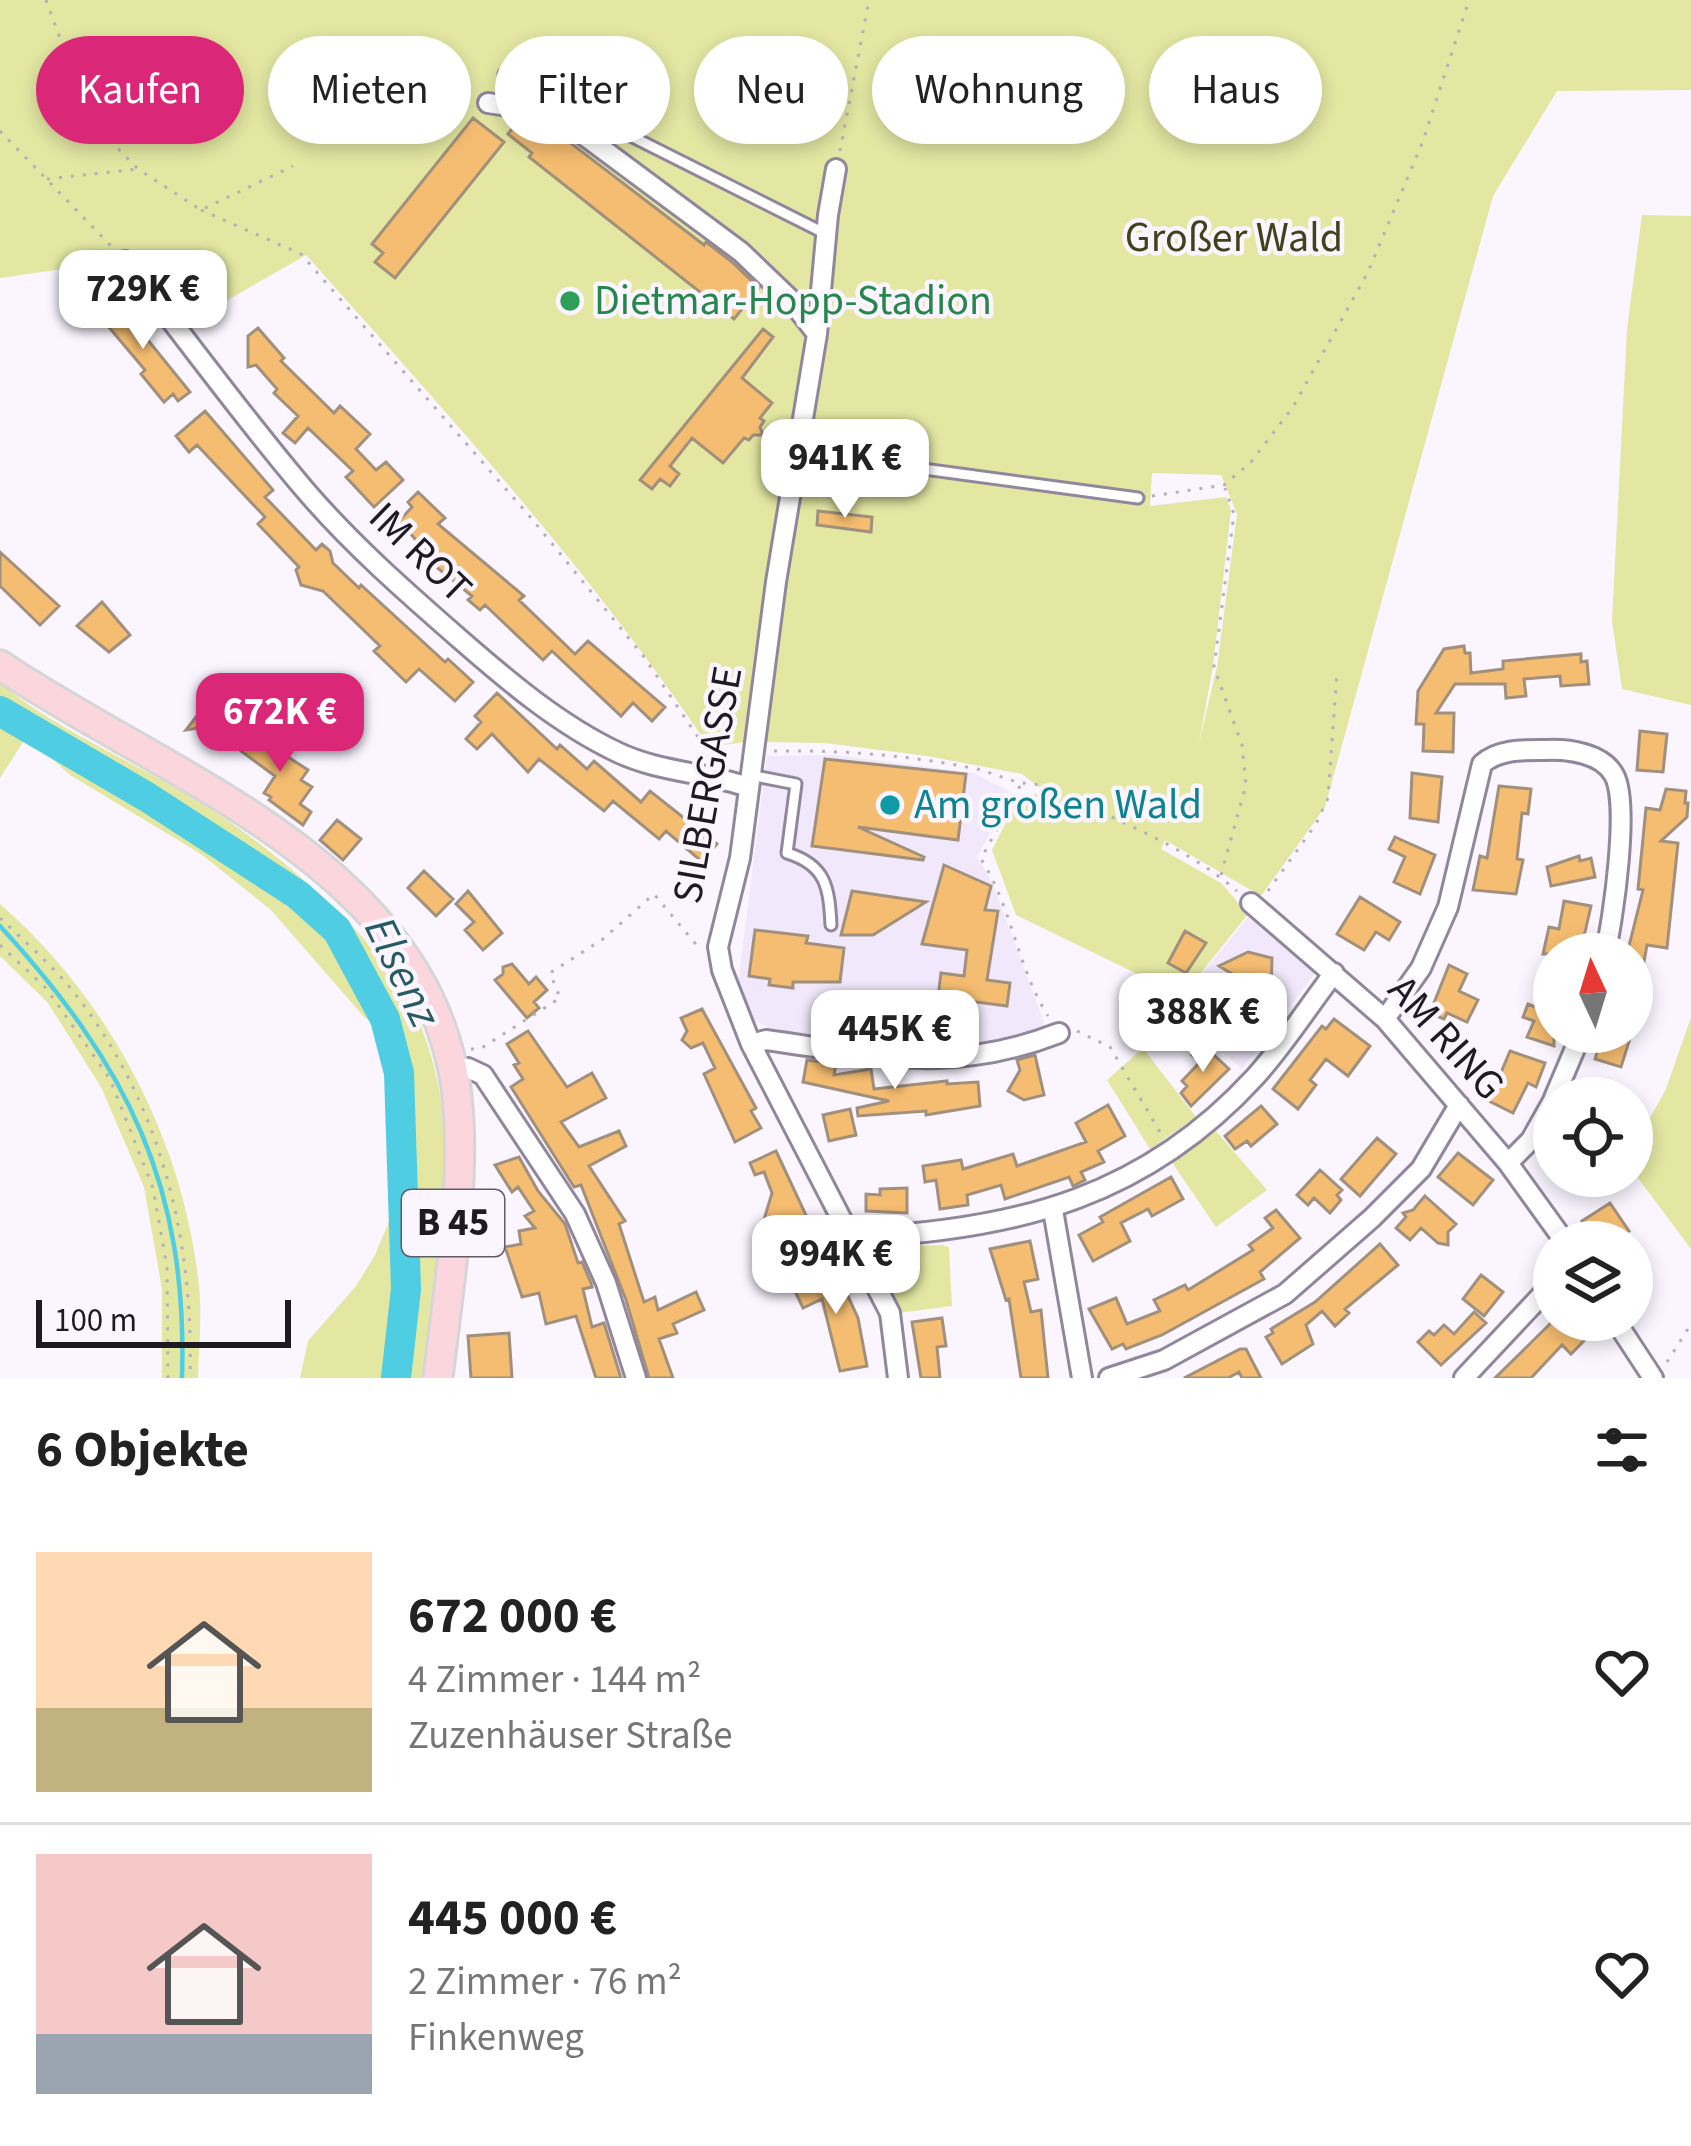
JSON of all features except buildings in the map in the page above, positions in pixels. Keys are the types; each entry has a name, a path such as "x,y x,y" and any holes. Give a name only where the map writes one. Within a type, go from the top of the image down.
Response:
{"main road":[{"name":"B 45","path":"0,665 116,738 208,787 348,890 400,948 450,1059 458,1118 458,1177 438,1378"}],"street":[{"path":"488,103 554,113 741,252 789,298 817,334"},
{"name":"SILBERGASSE","path":"836,169 817,334 736,881 719,929 722,970 751,1044 890,1313 898,1378"},
{"name":"IM ROT","path":"125,261 305,490 390,579 496,671 581,734 622,755 664,769 749,781"},
{"path":"1385,1019 1421,968 1448,907 1482,764 1500,753 1562,750 1603,763 1613,773 1620,818 1607,933"},
{"name":"AM RING","path":"1253,905 1385,1019 1508,1163 1550,1221"},
{"path":"854,1241 970,1229 1053,1210 1111,1184 1170,1150 1222,1110 1258,1074 1334,973"},
{"path":"751,1044 766,1040 922,1061 986,1056 1059,1033"},
{"path":"450,1059 483,1075 575,1214 606,1283 636,1378"},
{"path":"1109,1378 1164,1360 1285,1294 1421,1168 1459,1105"},
{"path":"1508,1163 1533,1138"},
{"path":"1053,1210 1082,1378"},
{"path":"1464,1378 1533,1304"},
{"path":"1629,1341 1652,1376"}],"lane":[{"path":"647,144 826,234"},
{"path":"796,452 1138,497"},
{"path":"749,781 796,784 787,853 821,870 829,888 831,925"}],"path":[{"path":"46,0 90,120 138,169 201,210 301,254 532,519 644,657 704,746 713,776"},
{"path":"836,169 868,0"},
{"path":"1138,497 1224,484 1251,462 1293,407 1368,272 1423,141 1469,0"},
{"path":"0,131 125,261"},
{"path":"201,210 293,166"},
{"path":"45,179 138,169"},
{"path":"1221,877 1246,785 1243,745 1214,668 1234,514 1224,484"},
{"path":"754,751 835,750 975,768 1021,784 1035,784 1129,825 1221,877 1253,905 1316,824 1328,799 1337,671"},
{"path":"1021,784 981,859 996,883 1033,993 1059,1033 1076,1030 1110,1047 1170,1150"},
{"path":"450,1059 480,1048 560,998 550,973 603,939 654,894 722,970"},
{"path":"0,918 70,988 138,1094 165,1168 182,1236 190,1378"},
{"path":"0,944 46,988 110,1079 152,1187 167,1267 168,1378"},
{"path":"1652,1376 1667,1362 1691,1324"}],"shaded area":[{"path":"836,755 973,773 1009,791 977,857 993,884 1047,1031 995,1047 943,1052 875,1048 767,1027 749,1017 738,983 767,756"},
{"path":"1250,915 1316,972 1242,1069 1171,1007 1165,990 1201,975"}],"green space":[{"name":"Großer Wald","path":"0,0 1691,0 1691,90 1557,91 1493,196 1325,807 1261,896 1165,840 1161,849 1221,883 1248,914 1200,974 1166,988 1016,915 992,850 1016,802 1044,791 1022,774 825,743 766,742 776,649 755,648 745,742 709,747 567,556 306,255 196,318 142,250 111,262 0,278","holes":["1152,473 1221,475 1237,514 1217,667 1199,743 1231,510 1226,497 1150,506"]},
{"path":"1642,215 1691,216 1691,705 1622,689 1612,621 1627,329"},
{"path":"0,683 48,717 179,790 255,840 355,929 407,997 434,1068 446,1144 445,1221 424,1378 300,1378 308,1341 356,1286 398,1200 392,1070 382,1028 364,1017 271,910 201,854 70,775 27,736 0,778"},
{"path":"0,904 40,942 107,1029 158,1127 191,1232 200,1297 198,1378 162,1378 162,1289 144,1187 101,1087 48,1003 0,956"},
{"path":"1691,1017 1691,1249 1652,1197 1653,1112"},
{"path":"1143,1048 1196,1117 1150,1149 1107,1080"},
{"path":"1215,1130 1267,1190 1216,1227 1171,1161"},
{"path":"886,1247 949,1247 952,1306 898,1313 877,1266 878,1253"}],"waterway":[{"name":"Elsenz","path":"0,711 147,797 298,895 337,930 385,1019 399,1073 406,1289 396,1378"},
{"path":"0,926 83,1029 141,1133 161,1188 174,1246 182,1378"}],"place":[{"name":"Dietmar-Hopp-Stadion","path":"570,301"},
{"name":"Am großen Wald","path":"890,805"}]}
